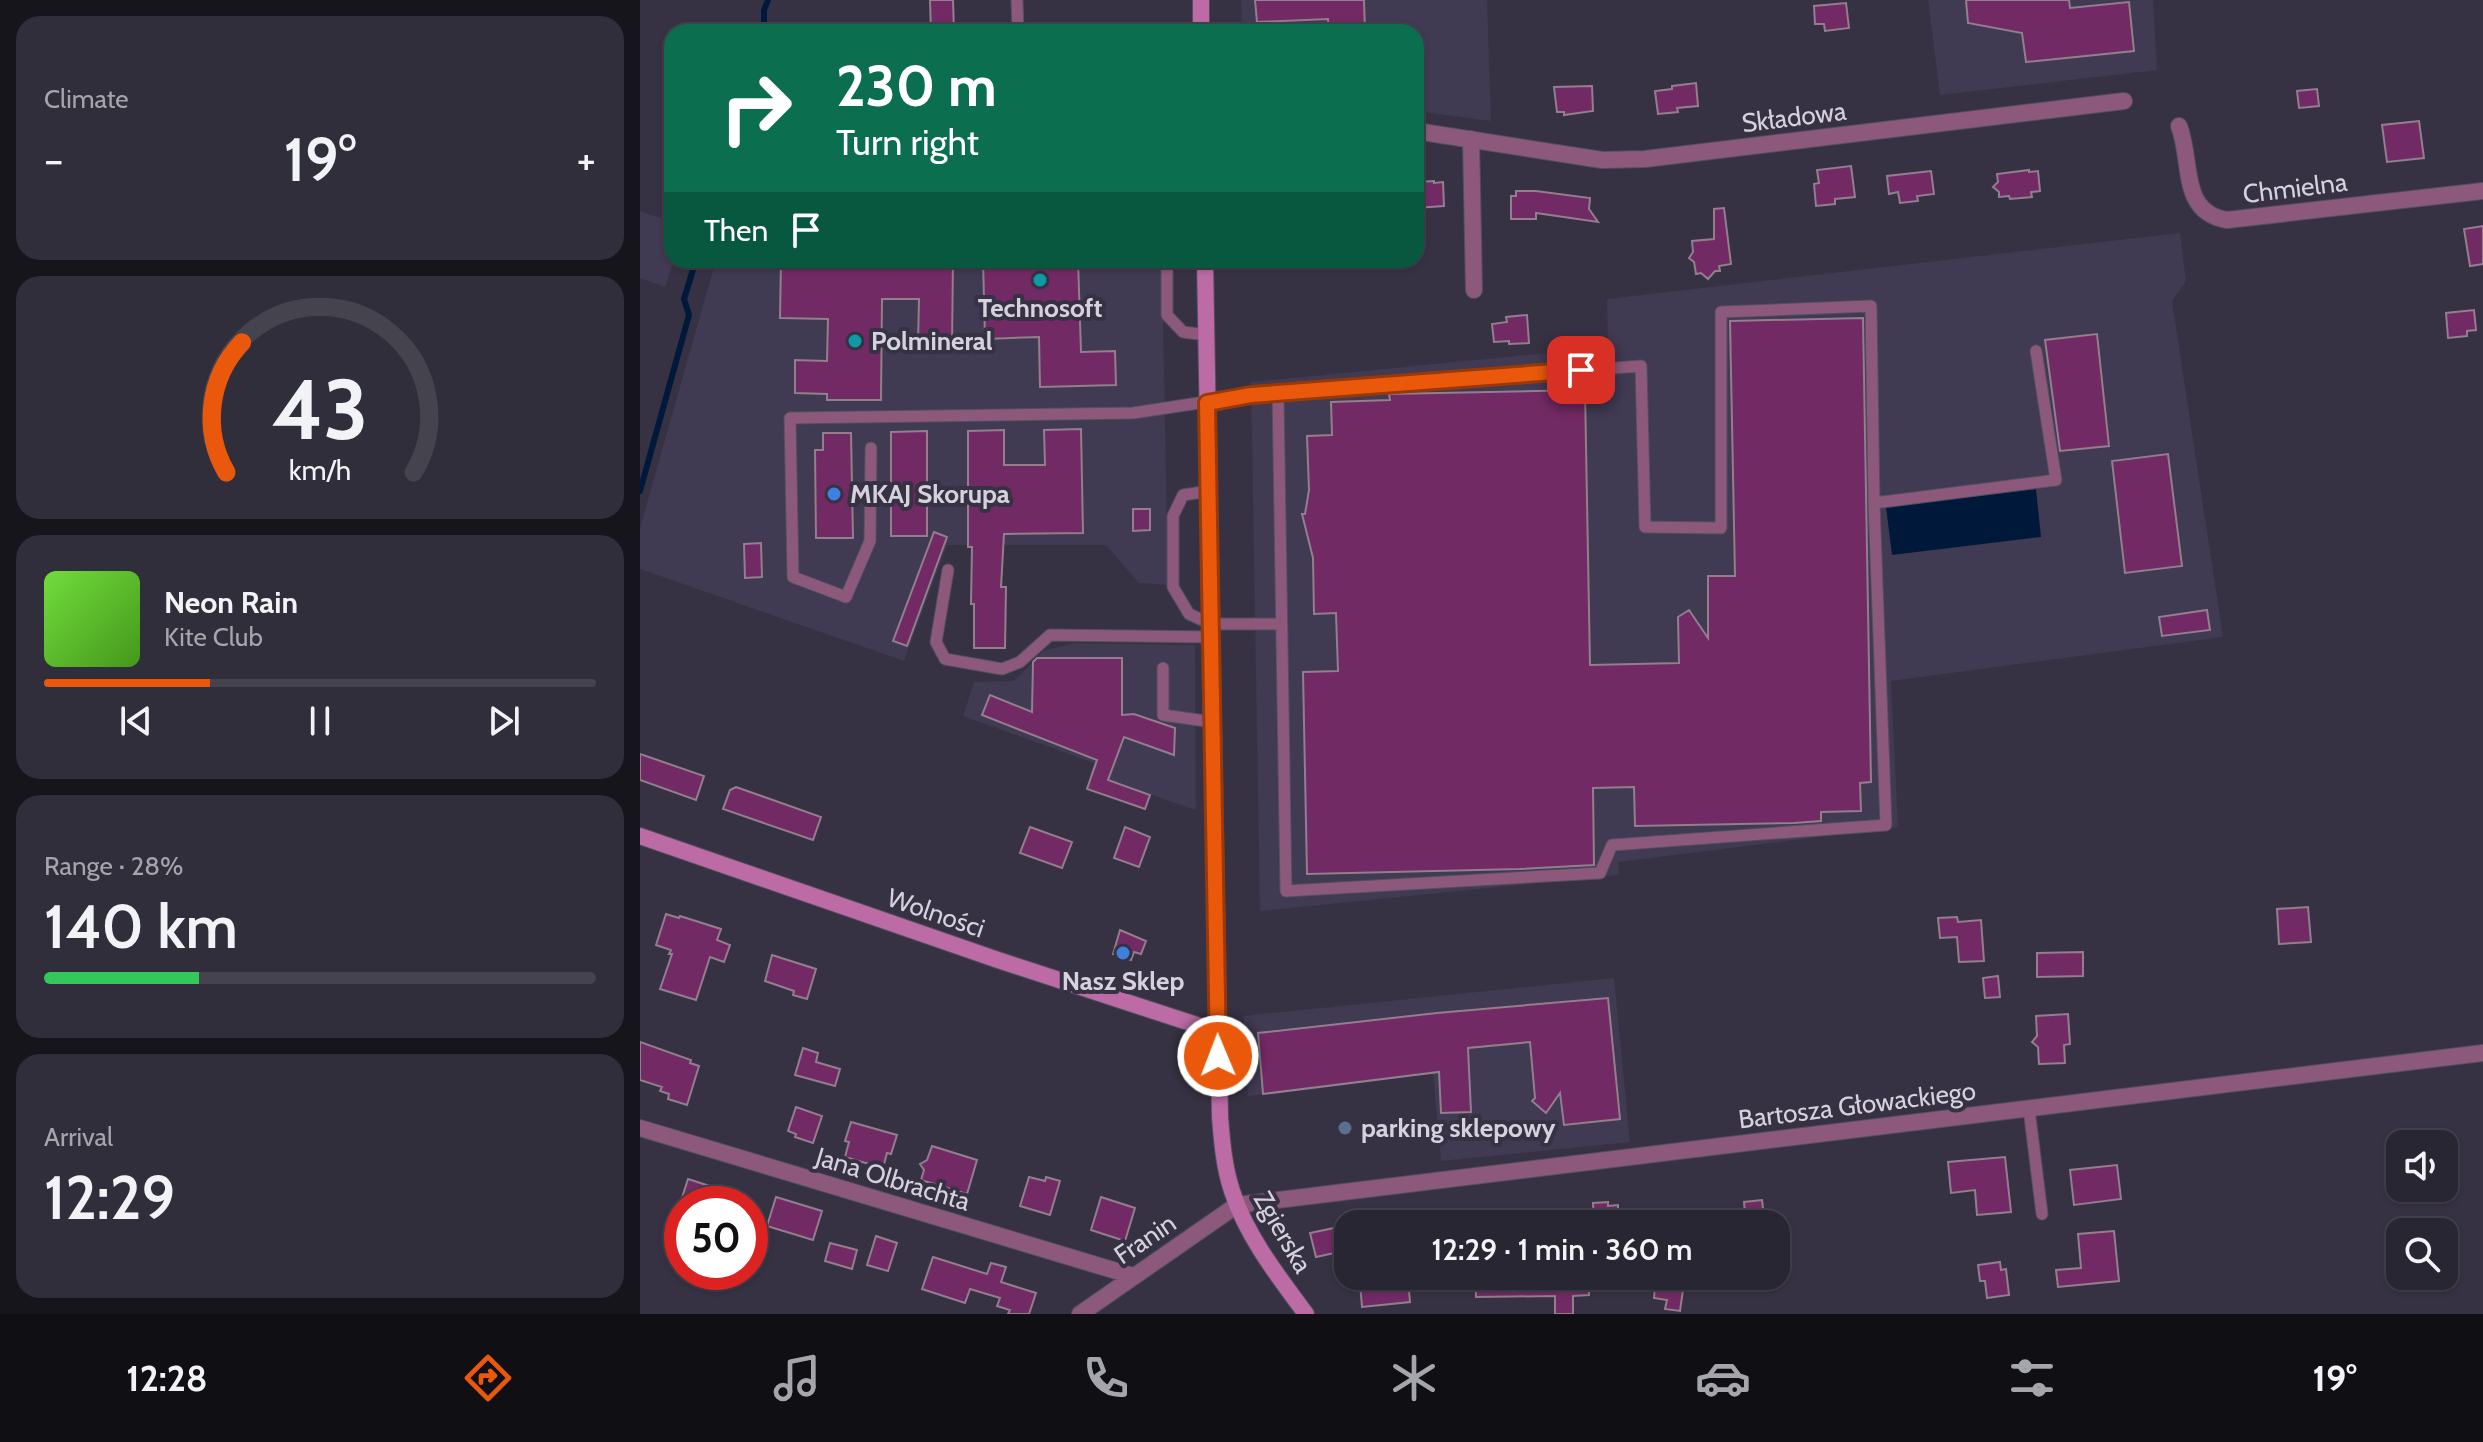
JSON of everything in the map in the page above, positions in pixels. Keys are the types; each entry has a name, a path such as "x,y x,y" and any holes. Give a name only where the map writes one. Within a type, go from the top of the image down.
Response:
{"main road":[{"path":"1201,0 1201,24"},
{"name":"Zgierska","path":"1205,268 1218,1032 1223,1151 1237,1205 1270,1264 1306,1314"},
{"name":"Wolności","path":"640,836 998,960 1218,1032"}],"street":[{"name":"Składowa","path":"1424,132 1602,160 1645,159 2124,101"},
{"name":"Chmielna","path":"2179,126 2196,203 2218,219 2483,191"},
{"path":"1471,139 1474,290"},
{"name":"Bartosza Głowackiego","path":"1237,1205 2483,1053"},
{"name":"Jana Olbrachta","path":"640,1128 1133,1276"},
{"name":"Franin","path":"1080,1314 1237,1205"}],"lane":[{"path":"1017,0 1018,24"},
{"path":"1167,268 1167,315 1183,332 1206,335"},
{"path":"871,448 870,541 846,597 793,577 790,418 1133,413 1251,395 1641,366 1645,527 1721,528 1721,312 1871,306 1874,503 1886,825 1612,845 1600,873 1286,891 1278,394"},
{"path":"1874,503 2056,480 2036,351"},
{"path":"1209,491 1183,495 1173,516 1173,587 1189,614 1211,630"},
{"path":"948,570 936,642 945,659 1002,669 1020,662 1050,635 1211,630 1281,624"},
{"path":"1163,668 1163,715 1213,722"},
{"path":"2029,1109 2042,1214"}],"shaded area":[{"path":"1241,0 1487,0 1491,121 1424,112 1424,24 1242,24"},
{"path":"1928,0 2153,0 2157,70 1940,95"},
{"path":"640,211 664,219 664,268 671,268 665,287 640,278"},
{"path":"2180,233 2186,281 2172,301 2223,637 1891,681 1898,827 1618,862 1619,875 1260,911 1251,382 1608,347 1607,299"},
{"path":"714,268 1162,268 1168,585 1139,583 1106,545 947,545 904,661 640,569 640,528"},
{"path":"1074,643 1195,645 1196,810 1090,774 1094,763 963,716 974,682 1014,681 1043,651"},
{"path":"1614,978 1630,1142 1441,1161 1433,1073 1248,1096 1243,1016"}],"water":[{"path":"2036,489 2041,537 1892,555 1886,507"}],"building":[{"path":"930,0 953,0 954,24 931,24"},
{"path":"1255,0 1364,0 1365,24 1328,24 1328,19 1257,22"},
{"path":"1966,0 2069,0 2070,8 2129,2 2134,51 2026,62 2022,33 1968,23"},
{"path":"1846,3 1849,28 1825,31 1824,24 1815,24 1814,6"},
{"path":"1696,83 1698,106 1658,114 1655,91"},
{"path":"1592,86 1593,111 1564,115 1564,112 1557,112 1554,87"},
{"path":"2317,89 2319,106 2299,108 2297,91"},
{"path":"2419,121 2424,158 2387,162 2382,125"},
{"path":"1851,166 1855,197 1835,199 1835,204 1816,206 1814,184 1819,183 1817,170"},
{"path":"1931,171 1934,194 1917,196 1918,201 1900,203 1898,192 1889,194 1887,176"},
{"path":"2038,171 2040,191 2031,192 2032,197 1999,197 1999,192 1993,187 1998,182 1997,174"},
{"path":"1424,182 1443,182 1444,206 1424,207"},
{"path":"1516,191 1590,198 1589,209 1598,222 1536,213 1536,219 1511,219 1511,196 1516,196"},
{"path":"1724,208 1731,264 1719,266 1720,271 1715,271 1708,279 1701,273 1696,274 1694,262 1689,258 1693,252 1692,241 1714,239 1714,209"},
{"path":"2483,226 2483,264 2470,266 2464,229"},
{"path":"781,268 953,268 952,345 918,344 919,299 882,299 881,400 827,400 827,394 795,393 795,360 827,361 828,319 780,318"},
{"name":"Technosoft","path":"983,268 1078,268 1081,352 1115,351 1116,385 1040,387 1039,337 985,339"},
{"path":"2474,310 2476,330 2467,331 2467,336 2448,338 2446,313"},
{"path":"1527,315 1529,343 1494,342 1492,324 1507,322 1506,317"},
{"path":"1863,318 1871,782 1860,783 1861,811 1821,812 1821,821 1794,823 1635,826 1634,787 1593,788 1594,865 1307,874 1303,672 1338,671 1336,613 1314,614 1313,558 1302,514 1305,514 1309,490 1307,436 1332,435 1331,402 1390,400 1389,394 1585,390 1590,665 1679,663 1678,617 1689,610 1708,638 1708,576 1735,576 1730,321"},
{"path":"2097,334 2109,446 2060,451 2045,340"},
{"path":"1081,429 1083,533 1004,534 1001,587 1006,587 1005,648 974,648 972,547 968,547 968,431 1004,430 1004,465 1045,465 1044,430"},
{"path":"927,431 927,536 891,536 891,432"},
{"name":"MKAJ Skorupa","path":"823,433 851,433 853,538 816,538 815,450 823,450"},
{"path":"2168,454 2182,566 2125,573 2112,461"},
{"path":"1133,509 1150,509 1150,530 1133,531"},
{"path":"934,532 947,537 907,646 893,641"},
{"path":"761,543 762,577 745,578 744,544"},
{"path":"2207,610 2210,630 2162,636 2159,617"},
{"path":"1037,658 1122,658 1122,715 1134,714 1175,728 1174,755 1124,737 1108,780 1150,795 1145,809 1087,789 1097,760 982,715 990,695 1032,712 1033,662"},
{"path":"640,754 704,776 696,800 640,780"},
{"path":"736,787 821,817 813,840 723,809 730,790"},
{"path":"1030,827 1072,842 1062,868 1020,853"},
{"path":"1125,827 1150,837 1139,867 1114,858"},
{"path":"2308,907 2311,942 2279,944 2277,909"},
{"path":"666,914 721,929 717,940 730,945 724,962 710,957 696,1000 660,989 672,954 669,954 671,950 656,945"},
{"path":"1957,917 1958,922 1981,920 1984,961 1959,962 1957,937 1940,938 1938,918"},
{"path":"1120,930 1146,941 1141,954 1134,952 1131,960 1113,954"},
{"path":"2083,952 2083,976 2037,977 2037,953"},
{"path":"772,955 816,969 807,999 765,981"},
{"path":"1998,976 2000,997 1985,998 1983,978"},
{"path":"1608,998 1620,1119 1564,1125 1560,1093 1546,1113 1532,1101 1535,1098 1530,1042 1468,1048 1471,1112 1441,1113 1439,1072 1263,1094 1258,1033"},
{"path":"2068,1014 2070,1044 2064,1045 2065,1063 2039,1064 2038,1047 2032,1042 2037,1036 2036,1016"},
{"path":"640,1042 691,1060 690,1063 699,1066 687,1105 668,1099 669,1094 660,1091 662,1087 640,1080"},
{"path":"803,1048 818,1053 816,1062 840,1069 835,1086 795,1075"},
{"path":"796,1107 822,1116 813,1143 788,1131"},
{"path":"851,1122 897,1135 883,1168 845,1157 849,1142 845,1141"},
{"path":"932,1146 977,1160 967,1194 921,1180 924,1170 920,1164 927,1160"},
{"path":"2005,1157 2011,1212 1977,1215 1975,1190 1951,1193 1948,1162"},
{"path":"2117,1165 2121,1199 2074,1205 2070,1170"},
{"path":"1029,1177 1060,1181 1050,1215 1020,1206"},
{"path":"688,1179 710,1186 686,1186"},
{"path":"776,1197 822,1211 813,1240 768,1226"},
{"path":"1101,1197 1135,1208 1125,1241 1091,1230"},
{"path":"1762,1200 1763,1210 1745,1210 1744,1202"},
{"path":"1608,1202 1608,1206 1618,1205 1618,1210 1593,1210 1593,1203"},
{"path":"1334,1228 1334,1253 1316,1257 1310,1233"},
{"path":"2114,1231 2119,1281 2058,1287 2056,1270 2081,1268 2078,1234"},
{"path":"876,1236 897,1243 888,1271 867,1265"},
{"path":"830,1243 857,1250 852,1269 825,1261"},
{"path":"933,1257 987,1274 991,1263 1006,1267 1001,1282 1036,1293 1029,1314 1008,1314 1010,1310 997,1306 1000,1298 970,1289 965,1303 922,1289"},
{"path":"2000,1262 2001,1270 2006,1269 2009,1295 1987,1298 1985,1281 1980,1281 1978,1265"},
{"path":"1361,1290 1409,1290 1410,1302 1362,1307"},
{"path":"1476,1290 1589,1290 1589,1295 1573,1296 1573,1314 1555,1314 1555,1296 1476,1297"},
{"path":"1655,1290 1683,1290 1680,1311 1665,1309 1667,1300 1654,1298"}],"waterway":[{"path":"764,24 768,0"},
{"path":"640,491 689,315 684,299 694,268"}],"place":[{"name":"Technosoft","path":"1040,280"},
{"name":"Polmineral","path":"855,341"},
{"name":"MKAJ Skorupa","path":"834,494"},
{"name":"Nasz Sklep","path":"1123,953"},
{"name":"parking sklepowy","path":"1345,1128"}],"route":[{"path":"1218,1056 1207,403 1251,395 1581,370"}]}
